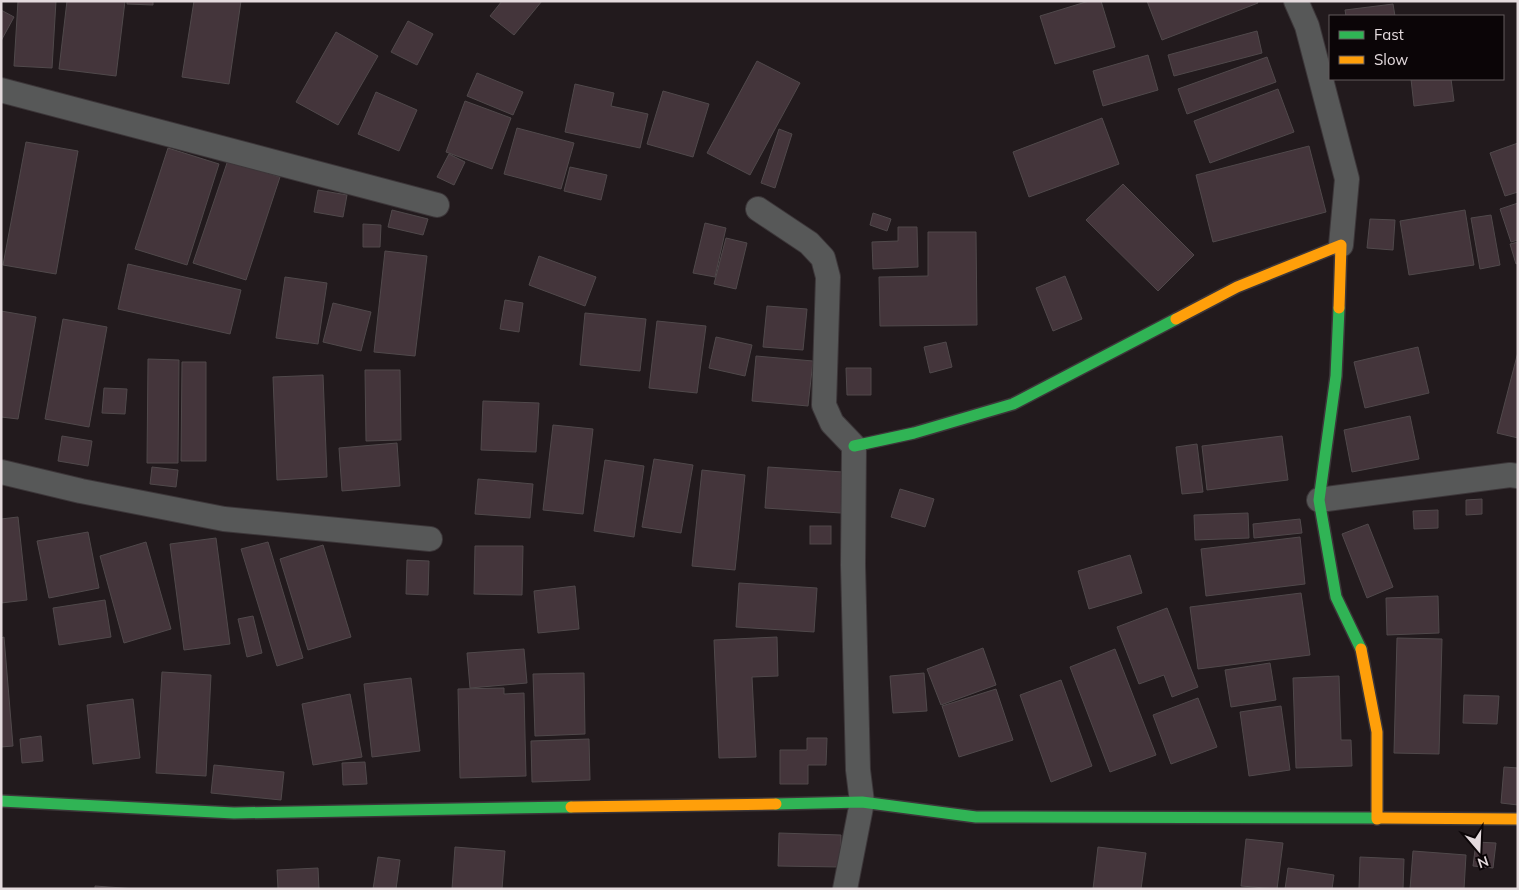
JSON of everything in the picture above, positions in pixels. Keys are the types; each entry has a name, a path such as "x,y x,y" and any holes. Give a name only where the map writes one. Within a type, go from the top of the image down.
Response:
{"street":[{"path":"1296,1 1307,26 1347,179 1336,376 1319,500 1336,597 1360,646 1376,732 1376,819"},
{"path":"1,90 437,205"},
{"path":"758,209 809,243 823,258 828,277 824,405 832,423 854,446 853,565 858,770 862,802 846,889"},
{"path":"854,446 914,433 1013,404 1237,287 1342,245"},
{"path":"1,472 81,491 224,519 430,538"},
{"path":"1319,500 1510,475 1518,476"},
{"path":"1,801 234,813 862,802 976,816 1518,820"}],"building":[{"path":"18,1 56,1 52,68 14,66"},
{"path":"67,1 125,1 116,76 59,69"},
{"path":"127,1 153,1 153,5 127,4"},
{"path":"194,1 241,1 229,84 182,77"},
{"path":"502,1 542,1 514,35 490,16"},
{"path":"1089,1 1101,1 1115,47 1055,64 1040,16"},
{"path":"1147,1 1257,1 1258,3 1162,40"},
{"path":"1393,4 1395,15 1346,15 1345,10"},
{"path":"1,10 14,17 1,41"},
{"path":"408,21 433,34 417,65 391,52"},
{"path":"1257,31 1262,53 1174,76 1168,55"},
{"path":"336,32 378,56 338,125 296,102"},
{"path":"1148,55 1158,90 1103,106 1093,71"},
{"path":"1267,57 1276,82 1187,114 1178,89"},
{"path":"757,61 800,83 750,175 707,153"},
{"path":"477,73 523,92 513,115 467,96"},
{"path":"1411,80 1451,80 1454,101 1414,106"},
{"path":"575,84 614,93 611,106 648,114 640,148 565,132"},
{"path":"1278,89 1294,132 1210,163 1194,121"},
{"path":"663,91 709,104 693,157 647,144"},
{"path":"376,92 417,110 399,151 358,134"},
{"path":"465,101 511,118 492,169 446,152"},
{"path":"1102,118 1119,164 1029,197 1013,152"},
{"path":"517,128 574,143 561,189 504,174"},
{"path":"779,129 792,134 775,188 761,183"},
{"path":"26,142 78,151 56,274 3,265"},
{"path":"1518,143 1518,192 1505,196 1490,153"},
{"path":"1309,146 1326,212 1213,242 1196,175"},
{"path":"168,148 219,164 187,265 135,249"},
{"path":"449,154 465,162 454,185 437,177"},
{"path":"228,160 280,177 246,280 193,263"},
{"path":"570,167 607,175 601,200 564,191"},
{"path":"1123,184 1194,255 1158,291 1086,220"},
{"path":"318,190 347,195 343,217 314,212"},
{"path":"1518,203 1518,240 1511,242 1500,209"},
{"path":"392,210 428,219 423,235 388,227"},
{"path":"1465,210 1474,265 1409,275 1400,221"},
{"path":"873,213 891,219 887,231 870,225"},
{"path":"1491,215 1500,265 1480,269 1471,218"},
{"path":"1370,219 1395,220 1393,250 1367,248"},
{"path":"705,223 726,228 715,277 693,273"},
{"path":"363,224 381,225 380,247 363,247"},
{"path":"898,227 917,227 918,267 873,269 872,242 898,241"},
{"path":"928,232 976,232 977,325 880,326 879,277 928,276"},
{"path":"726,238 747,243 736,289 714,284"},
{"path":"1518,242 1518,263 1516,264 1510,244"},
{"path":"385,251 427,256 415,356 374,352"},
{"path":"539,256 596,277 585,306 529,285"},
{"path":"128,264 241,290 230,334 118,309"},
{"path":"1065,276 1082,319 1053,331 1036,288"},
{"path":"285,277 327,283 318,344 276,338"},
{"path":"505,300 523,303 519,332 500,329"},
{"path":"333,303 371,312 361,351 323,342"},
{"path":"767,306 807,309 803,350 763,347"},
{"path":"1,311 36,317 18,419 1,417"},
{"path":"585,313 646,319 640,371 580,365"},
{"path":"63,319 107,327 89,427 45,419"},
{"path":"657,321 706,326 697,393 649,388"},
{"path":"716,337 752,345 745,376 709,368"},
{"path":"946,342 952,367 930,373 924,347"},
{"path":"1418,347 1429,393 1365,408 1354,362"},
{"path":"1518,352 1518,438 1497,433"},
{"path":"756,356 813,361 808,406 752,401"},
{"path":"148,359 179,360 178,463 147,463"},
{"path":"182,362 206,362 206,461 181,461"},
{"path":"846,368 871,368 871,395 847,395"},
{"path":"365,370 400,370 401,440 366,441"},
{"path":"323,375 327,477 277,480 273,377"},
{"path":"104,388 127,389 125,414 102,413"},
{"path":"483,401 539,403 536,452 481,450"},
{"path":"1410,416 1419,459 1352,472 1344,430"},
{"path":"553,425 593,429 583,514 543,510"},
{"path":"62,436 92,441 88,466 58,461"},
{"path":"1282,436 1288,480 1207,490 1202,446"},
{"path":"397,443 400,486 342,491 339,448"},
{"path":"1197,444 1203,492 1182,494 1176,447"},
{"path":"654,459 693,465 681,533 642,527"},
{"path":"605,460 644,466 634,537 594,531"},
{"path":"152,467 178,470 176,487 150,484"},
{"path":"768,467 843,472 841,513 765,508"},
{"path":"702,470 745,475 735,570 692,566"},
{"path":"478,479 533,484 530,518 475,514"},
{"path":"900,489 934,499 925,527 891,517"},
{"path":"1482,499 1482,514 1466,515 1466,500"},
{"path":"1438,510 1438,528 1414,529 1413,511"},
{"path":"1248,513 1249,538 1195,540 1194,515"},
{"path":"18,517 27,600 1,603 1,519"},
{"path":"1300,519 1302,533 1254,538 1253,524"},
{"path":"1368,524 1393,587 1367,598 1342,534"},
{"path":"810,526 831,526 831,544 810,544"},
{"path":"88,532 99,588 49,598 37,541"},
{"path":"1300,537 1305,584 1206,596 1201,549"},
{"path":"216,538 230,644 184,650 170,544"},
{"path":"146,542 171,629 124,643 100,556"},
{"path":"268,542 303,658 277,666 241,549"},
{"path":"323,545 351,637 308,650 280,559"},
{"path":"475,546 523,546 522,595 474,594"},
{"path":"1130,555 1142,593 1089,609 1078,571"},
{"path":"407,560 429,561 428,595 406,594"},
{"path":"739,583 817,588 814,632 736,627"},
{"path":"575,586 579,629 538,633 534,591"},
{"path":"1301,593 1310,655 1198,669 1190,607"},
{"path":"1438,596 1439,633 1387,635 1386,598"},
{"path":"105,600 111,637 59,645 53,608"},
{"path":"1167,608 1198,687 1172,697 1164,675 1139,684 1117,627"},
{"path":"253,616 262,653 247,657 238,619"},
{"path":"4,637 13,746 1,747 1,638"},
{"path":"777,637 778,676 752,677 756,757 719,758 714,640"},
{"path":"1397,638 1442,639 1439,754 1394,753"},
{"path":"983,648 996,685 941,705 927,669"},
{"path":"524,649 527,683 470,688 467,653"},
{"path":"1115,649 1156,755 1110,772 1070,667"},
{"path":"1270,663 1276,700 1231,707 1225,670"},
{"path":"162,672 211,675 206,776 156,773"},
{"path":"584,673 585,734 535,736 533,674"},
{"path":"924,673 927,711 893,713 890,676"},
{"path":"1339,676 1341,740 1351,740 1352,766 1296,768 1293,678"},
{"path":"411,678 420,751 372,757 364,684"},
{"path":"1061,680 1092,766 1051,782 1020,695"},
{"path":"504,688 504,694 524,693 526,776 460,778 458,689"},
{"path":"996,689 1013,740 959,757 942,706"},
{"path":"350,694 362,757 313,765 302,704"},
{"path":"1464,695 1499,696 1497,724 1463,723"},
{"path":"1198,698 1217,747 1171,764 1153,715"},
{"path":"133,699 140,758 93,764 87,705"},
{"path":"1281,706 1290,770 1249,776 1240,712"},
{"path":"41,736 43,761 22,763 20,739"},
{"path":"807,738 827,738 826,765 808,765 808,784 780,784 780,750 807,750"},
{"path":"589,739 590,780 532,782 531,741"},
{"path":"365,762 367,784 343,785 342,763"},
{"path":"214,765 284,772 281,800 211,793"},
{"path":"1504,767 1518,768 1518,805 1501,803"},
{"path":"779,833 841,835 840,867 778,866"},
{"path":"1246,839 1283,843 1277,889 1241,886"},
{"path":"1476,842 1496,843 1493,868 1473,866"},
{"path":"455,847 505,851 502,889 452,889"},
{"path":"1098,847 1146,853 1141,889 1093,889"},
{"path":"1413,851 1466,855 1464,889 1410,889"},
{"path":"378,857 400,860 396,889 373,889"},
{"path":"1360,857 1404,859 1403,889 1359,889"},
{"path":"318,868 319,889 278,889 277,870"},
{"path":"1288,868 1334,875 1332,889 1285,889"},
{"path":"95,886 136,889 95,889"}],"traffic: fast":[{"path":"1339,308 1336,376 1319,500 1336,597 1361,649"},
{"path":"854,446 914,433 1013,404 1176,319"},
{"path":"1,801 234,813 571,807"},
{"path":"776,804 862,802 976,817 1379,818"}],"traffic: slow":[{"path":"1176,319 1237,287 1341,245 1339,308"},
{"path":"1361,649 1377,732 1377,819"},
{"path":"571,807 776,804"},
{"path":"1379,818 1518,819"}]}
